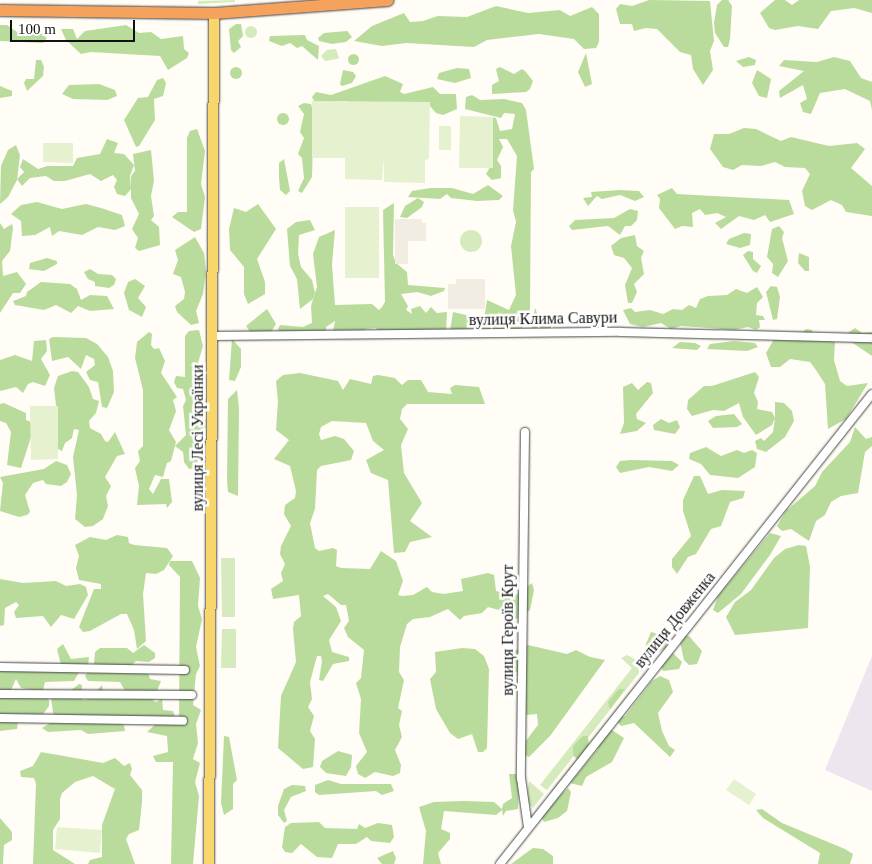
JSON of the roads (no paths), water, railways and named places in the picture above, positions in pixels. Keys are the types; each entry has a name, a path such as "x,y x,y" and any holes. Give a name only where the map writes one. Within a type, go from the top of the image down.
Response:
{"highway":[{"path":"0,10 214,13 388,0"}],"main road":[{"name":"вулиця Лесі Українки","path":"209,864 214,336 214,13"}],"street":[{"name":"вулиця Клима Савури","path":"214,336 631,332 872,338"},
{"name":"вулиця Довженка","path":"500,864 872,394"},
{"name":"вулиця Героїв Крут","path":"525,432 521,778 528,827"},
{"path":"0,667 185,670"},
{"path":"0,694 192,695"},
{"path":"0,718 184,721"}]}
